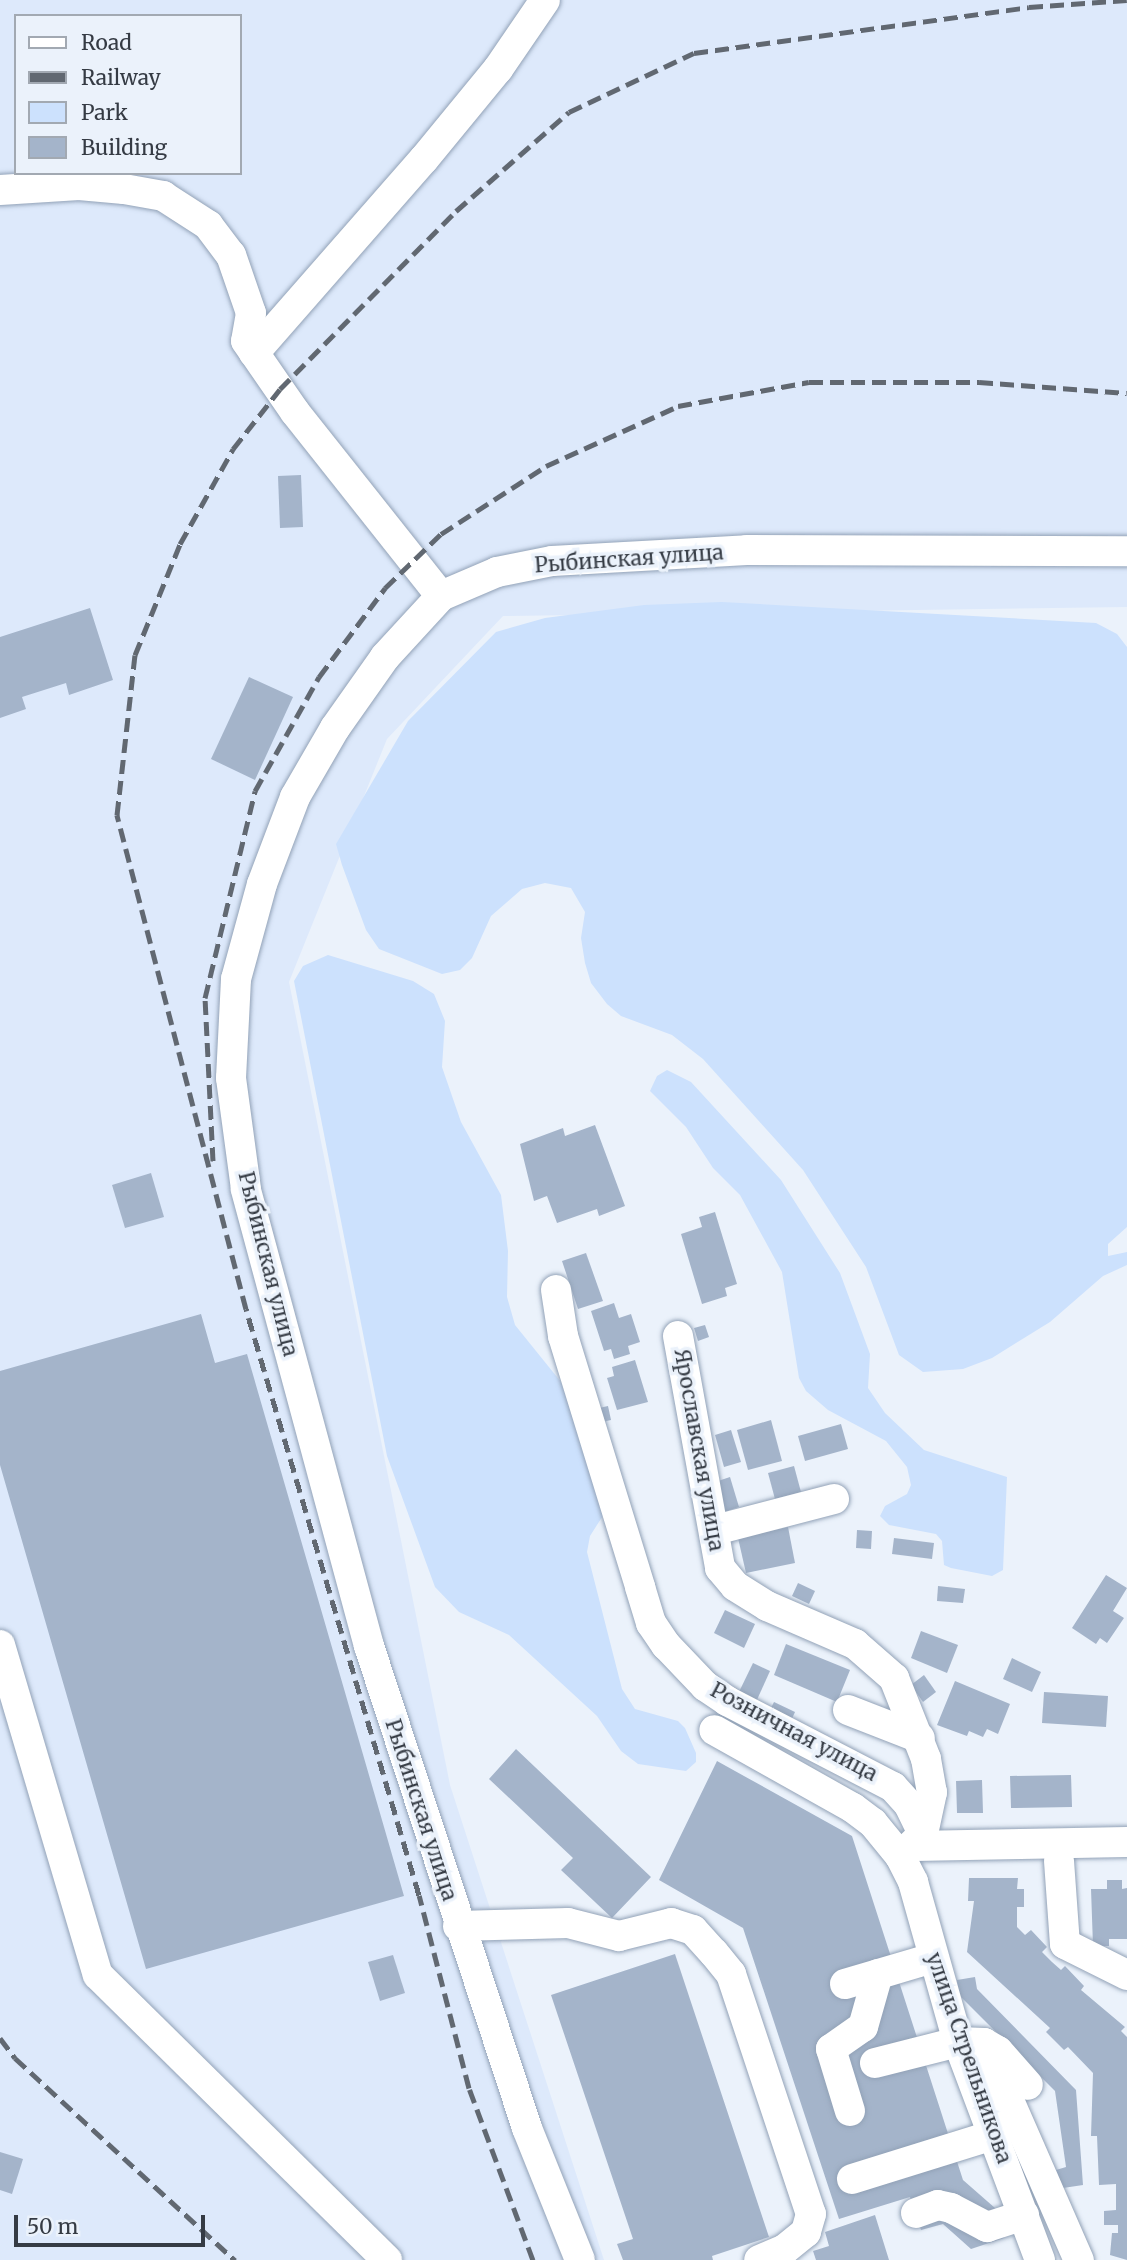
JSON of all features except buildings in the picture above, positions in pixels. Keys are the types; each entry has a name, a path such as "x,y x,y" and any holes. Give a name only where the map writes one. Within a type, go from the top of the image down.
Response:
{"lane":[{"path":"254,353 424,159 498,68 545,0"},
{"path":"0,190 79,185 124,189 163,196 208,225 231,255 250,313 246,341 352,487 441,596"},
{"name":"Рыбинская улица","path":"580,2260 527,2128 458,1926 369,1646 246,1189 231,1078 236,979 262,884 295,797 335,728 385,657 441,596 497,572 552,561 657,553 961,547 1127,551"},
{"name":"Розничная улица","path":"556,1290 563,1336 651,1623 666,1645 705,1686 727,1701 893,1787 909,1805 912,1845"},
{"name":"Ярославская улица","path":"678,1336 720,1568 735,1586 855,1644 880,1663 894,1678 920,1738 932,1792 912,1845"},
{"path":"715,1530 834,1499"},
{"path":"0,1646 98,1975 387,2260"},
{"path":"848,1710 920,1738"},
{"path":"714,1730 853,1808 912,1845 1127,1842"},
{"name":"улица Стрельникова","path":"912,1845 913,1882 937,1971 972,2035 993,2135 1040,2260"},
{"path":"1059,1861 1065,1944 1127,1975"},
{"path":"458,1926 568,1923 619,1936 671,1923 693,1930 714,1953 731,1974 811,2214 806,2232 785,2249 759,2260"},
{"path":"845,1984 878,1974 937,1971"},
{"path":"850,2111 831,2049 863,2027 878,1974"},
{"path":"972,2035 1079,2260"},
{"path":"875,2063 972,2035 998,2051 1028,2085"},
{"path":"852,2179 993,2135"},
{"path":"915,2213 939,2205 951,2207 987,2227 1024,2215"}],"shaded area":[{"path":"0,0 1127,0 1127,607 503,616 387,739 289,982 450,1785 604,2260 0,2260"}],"green space":[{"path":"722,602 1096,623 1117,634 1127,647 1127,1227 1108,1244 1108,1256 1127,1252 1127,1265 1103,1276 1050,1322 992,1358 963,1369 923,1372 899,1355 866,1267 803,1170 703,1059 672,1035 621,1016 607,1004 591,983 581,938 585,912 571,888 545,883 522,889 491,916 472,958 460,970 442,974 379,949 366,930 342,865 336,844 408,721 496,632 545,618 644,605"},
{"path":"328,955 413,981 434,994 445,1021 442,1067 461,1122 501,1195 508,1251 507,1297 515,1325 561,1382 604,1514 590,1536 587,1552 622,1689 635,1709 678,1721 685,1728 696,1753 696,1762 686,1771 638,1764 621,1751 597,1716 509,1635 459,1612 435,1587 387,1456 294,981 303,966"},
{"path":"667,1070 691,1082 781,1180 840,1273 870,1354 868,1388 885,1413 924,1450 1007,1477 1003,1570 992,1576 944,1565 942,1541 936,1534 889,1525 880,1516 885,1506 907,1494 911,1485 907,1467 886,1441 828,1410 806,1391 799,1378 782,1272 740,1195 713,1168 686,1127 650,1091 657,1076"}],"railway":[{"path":"533,2260 469,2088 419,1895 246,1309 117,815 135,655 180,544 233,449 280,389 456,211 569,112 694,53 1029,7 1127,0"},
{"path":"213,1161 205,998 255,791 319,677 385,588 441,534 546,466 678,406 809,382 979,382 1127,393"},
{"path":"0,2038 15,2058 235,2260"}]}
